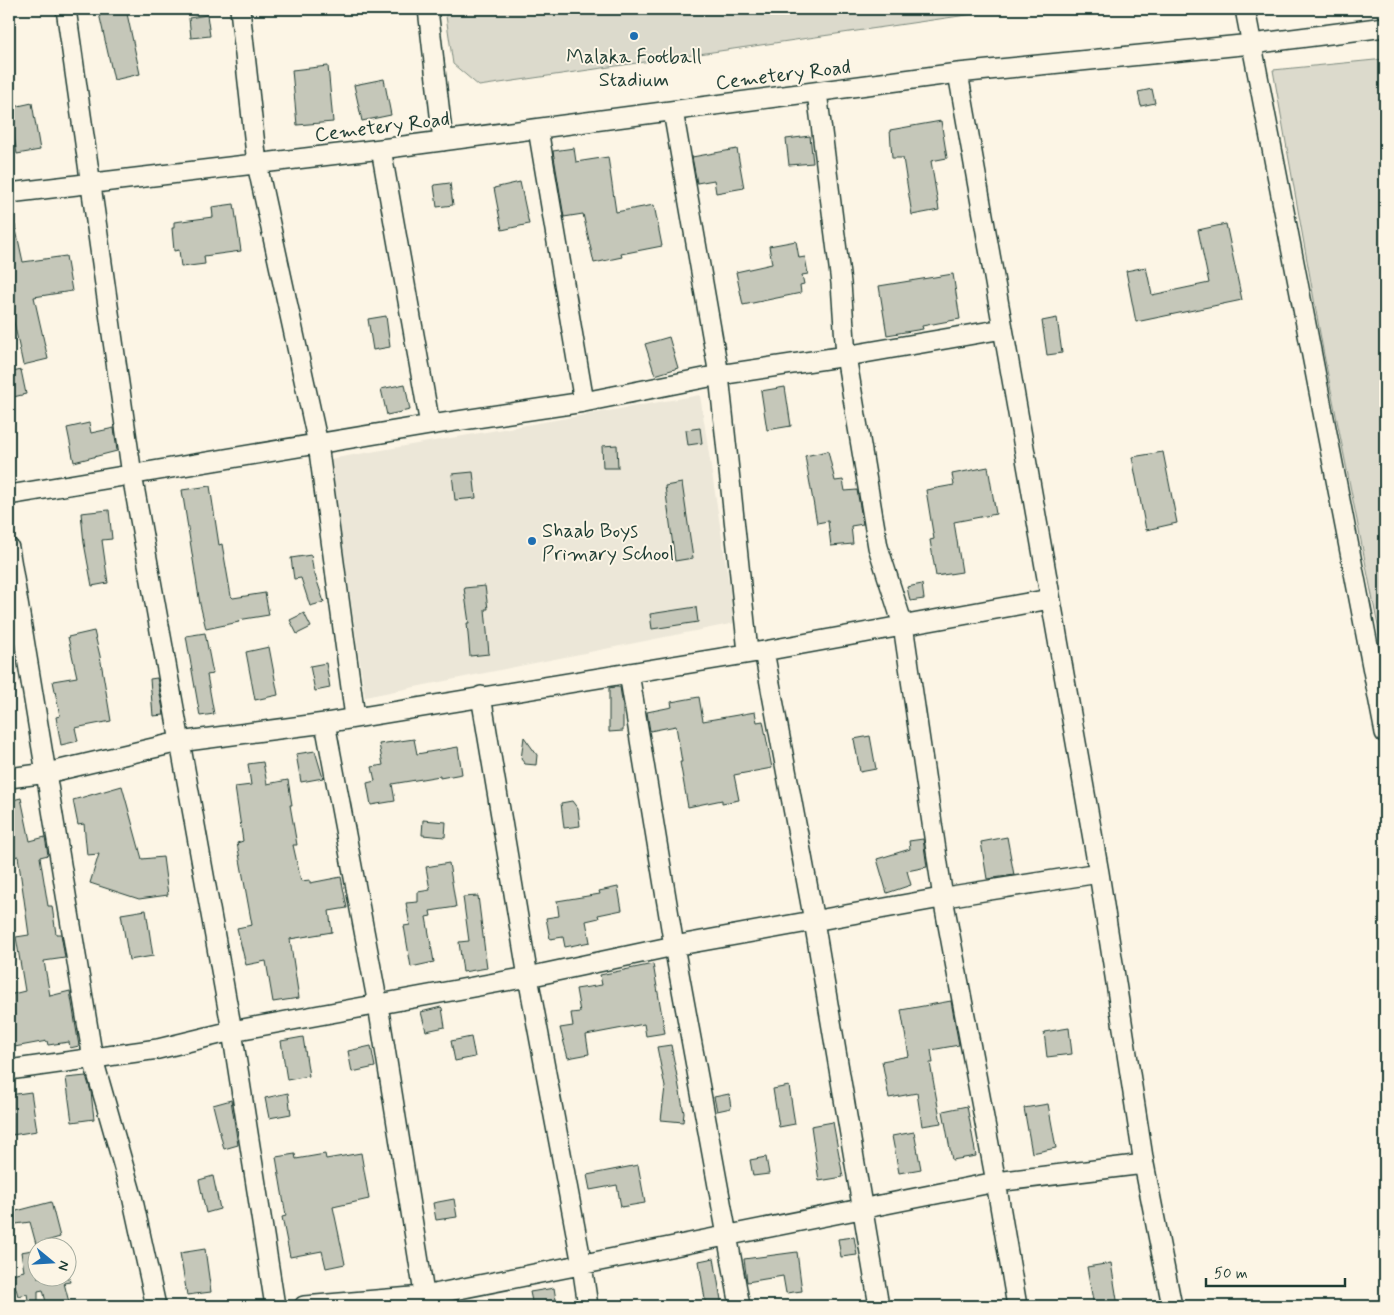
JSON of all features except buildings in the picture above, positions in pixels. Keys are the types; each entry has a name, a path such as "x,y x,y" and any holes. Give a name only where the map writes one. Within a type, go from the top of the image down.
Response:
{"street":[{"path":"66,9 132,475 232,1031 275,1306"},
{"path":"240,9 257,164 318,444 355,717"},
{"path":"428,9 443,141"},
{"path":"1245,9 1385,733"},
{"name":"Cemetery Road","path":"9,193 381,150 958,74 1252,44 1385,27"},
{"path":"958,74 1099,872 1144,1164 1172,1306"},
{"path":"817,92 841,283 846,356 878,547 903,625 943,898 1017,1306"},
{"path":"673,111 719,375 756,651 814,921 879,1306"},
{"path":"538,129 584,402"},
{"path":"381,150 430,424"},
{"path":"9,495 430,424 584,402 719,375 846,356 1003,329"},
{"path":"9,548 93,1059 132,1196 156,1306"},
{"path":"9,778 47,773 179,742 324,723 629,673 1050,599"},
{"path":"629,673 674,946 740,1306"},
{"path":"481,696 528,977 588,1306"},
{"path":"324,723 378,1005 425,1301"},
{"path":"9,1070 158,1049 232,1031 528,977 674,946 1099,872"},
{"path":"304,1306 425,1301 582,1265 996,1182 1144,1164"}],"shaded area":[{"name":"Malaka Football Stadium","path":"445,9 1008,9 479,86 453,64"},
{"path":"1385,59 1385,661 1323,350 1273,70"},
{"name":"Shaab Boys Primary School","path":"700,395 735,623 365,697 330,459"}],"place":[{"name":"Malaka Football Stadium","path":"634,36"},
{"name":"Shaab Boys Primary School","path":"532,541"}]}
